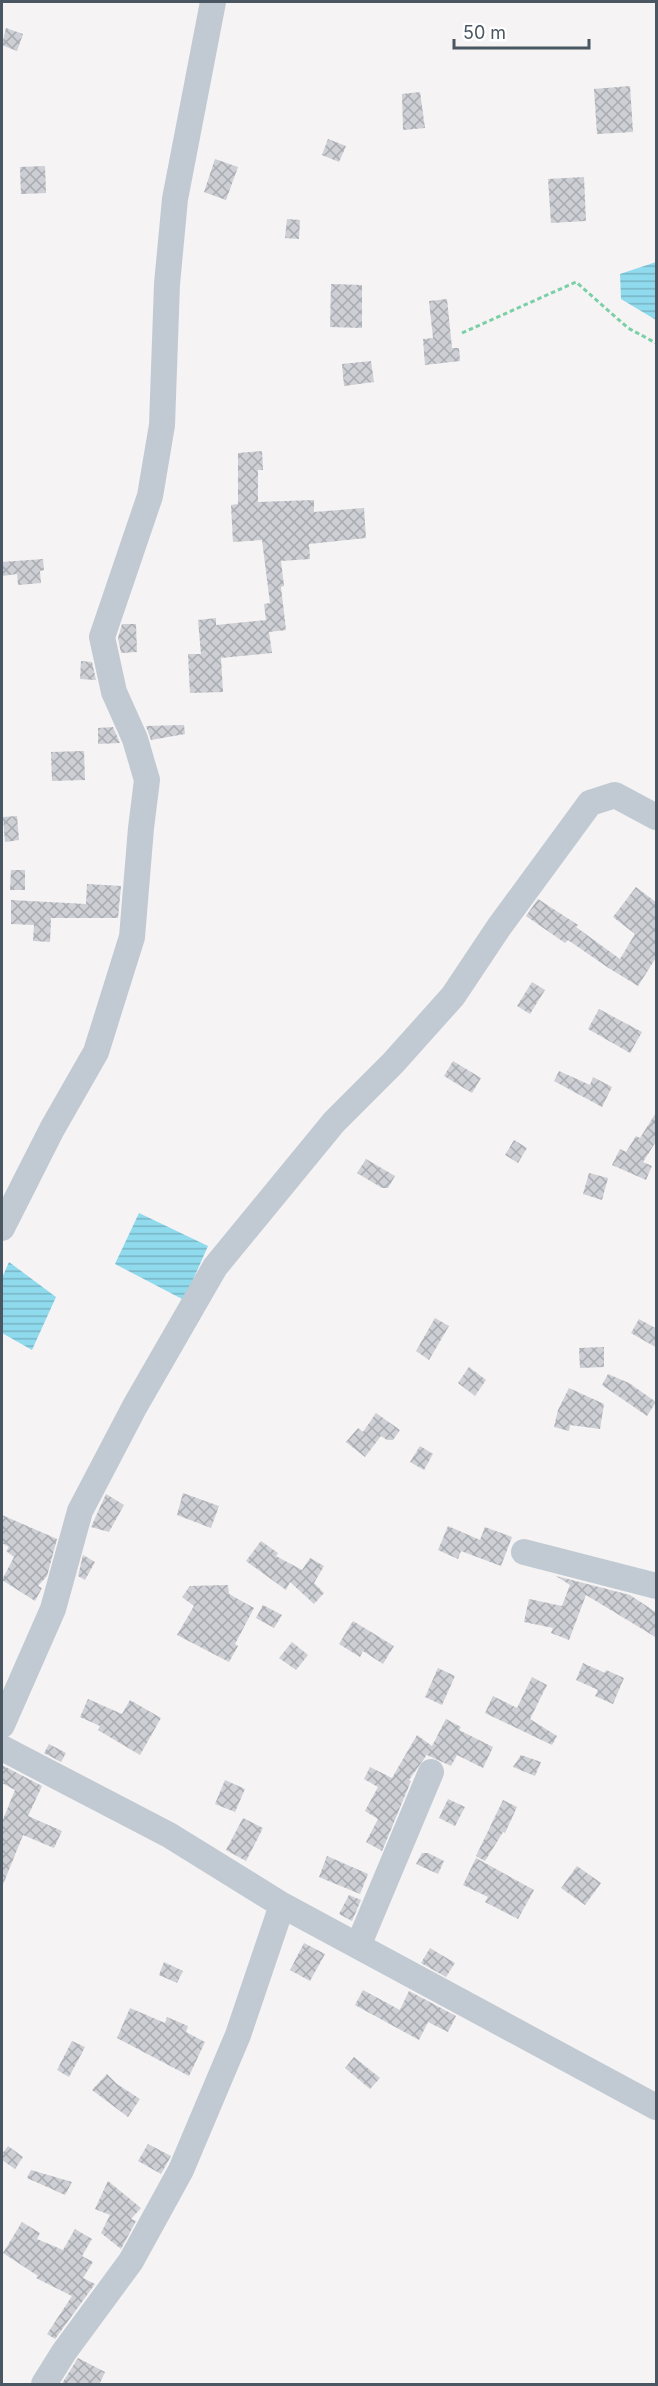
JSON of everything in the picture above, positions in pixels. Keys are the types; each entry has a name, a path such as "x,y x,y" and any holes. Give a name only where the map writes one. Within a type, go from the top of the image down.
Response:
{"street":[{"path":"2,1228 52,1129 96,1052 132,937 147,780 135,739 114,692 102,637 140,529 152,484 162,425 167,284 176,199 213,2"},
{"path":"2,1725 53,1609 80,1511 135,1406 215,1267 334,1122 393,1063 453,996 499,927 590,803 615,795 657,817"},
{"path":"524,1552 657,1586"},
{"path":"2,1748 169,1835 282,1905 657,2107"},
{"path":"358,1946 430,1772"},
{"path":"44,2385 64,2352 131,2261 181,2170 238,2035 282,1905"}],"path":[{"path":"462,333 576,282 628,327 657,343"}],"water":[{"path":"656,262 656,320 621,299 620,274"},
{"path":"139,1213 208,1246 184,1300 115,1264"},
{"path":"9,1262 56,1297 32,1350 2,1333 2,1278"}],"building":[{"path":"6,28 23,34 17,51 2,45"},
{"path":"630,86 633,132 597,134 594,89"},
{"path":"420,92 425,128 403,130 402,94"},
{"path":"328,139 346,146 339,162 322,155"},
{"path":"215,159 238,167 226,200 204,192"},
{"path":"45,166 46,193 21,194 20,167"},
{"path":"584,177 586,221 551,223 548,179"},
{"path":"287,219 300,220 299,239 285,238"},
{"path":"331,284 362,285 362,328 330,327"},
{"path":"447,299 452,348 459,348 460,361 425,365 423,339 433,338 429,301"},
{"path":"371,361 374,382 344,386 342,364"},
{"path":"262,451 263,470 258,470 258,502 314,500 314,512 364,508 366,538 309,544 310,559 281,561 284,586 281,587 286,630 269,632 272,653 221,658 223,692 190,693 188,654 201,654 198,620 216,618 216,625 266,620 264,604 270,603 262,540 233,542 231,505 238,504 238,453"},
{"path":"43,559 44,570 40,571 41,583 18,585 17,574 2,576 2,562"},
{"path":"122,624 136,624 137,652 121,653 118,638"},
{"path":"81,661 92,662 96,680 80,679"},
{"path":"184,725 185,734 151,740 146,726"},
{"path":"113,727 120,743 98,744 98,728"},
{"path":"84,751 85,780 52,781 51,752"},
{"path":"17,816 19,840 5,842 3,817"},
{"path":"11,870 25,870 25,890 10,890"},
{"path":"87,884 121,886 118,918 51,918 50,942 33,941 34,925 11,924 11,900 86,904"},
{"path":"636,887 657,903 657,956 638,986 568,940 565,943 526,916 538,899 578,925 576,927 620,959 635,934 613,917"},
{"path":"532,982 545,990 530,1014 517,1006"},
{"path":"599,1009 642,1032 630,1053 588,1029"},
{"path":"453,1061 481,1078 472,1093 444,1076"},
{"path":"559,1071 590,1085 593,1077 612,1087 602,1107 554,1081"},
{"path":"657,1111 657,1140 643,1162 652,1166 646,1180 612,1165 620,1149 626,1152 636,1136 640,1138"},
{"path":"514,1140 527,1148 518,1163 505,1155"},
{"path":"366,1159 395,1176 388,1188 382,1188 357,1173"},
{"path":"589,1173 608,1178 602,1200 583,1194"},
{"path":"435,1318 449,1326 429,1360 416,1351"},
{"path":"639,1319 657,1329 657,1348 631,1333"},
{"path":"604,1347 604,1367 580,1368 579,1348"},
{"path":"469,1367 486,1380 475,1396 458,1383"},
{"path":"608,1374 629,1383 656,1402 647,1416 602,1385"},
{"path":"569,1388 604,1404 600,1429 570,1425 569,1431 554,1427 558,1410"},
{"path":"376,1413 400,1430 393,1440 387,1440 381,1436 365,1457 346,1442 358,1428 363,1432"},
{"path":"420,1446 433,1454 424,1470 410,1462"},
{"path":"183,1493 219,1506 211,1528 177,1515"},
{"path":"106,1494 124,1505 109,1532 91,1527"},
{"path":"2,1515 57,1539 47,1576 38,1586 42,1588 35,1601 2,1580 14,1557 6,1551 9,1547 2,1543"},
{"path":"448,1526 480,1540 485,1527 512,1537 501,1566 461,1551 458,1559 438,1550"},
{"path":"261,1541 278,1553 276,1556 302,1570 310,1558 324,1566 314,1583 324,1593 314,1604 290,1582 286,1590 246,1561"},
{"path":"83,1555 95,1562 85,1580 78,1576"},
{"path":"556,1576 630,1595 657,1613 657,1638 586,1595 569,1640 551,1633 553,1628 524,1622 529,1599 562,1606 570,1585"},
{"path":"228,1585 229,1594 254,1608 235,1644 238,1646 229,1662 177,1635 194,1606 182,1597 190,1586"},
{"path":"263,1605 282,1615 274,1628 256,1618"},
{"path":"353,1621 394,1646 383,1664 363,1651 360,1657 339,1644"},
{"path":"292,1642 308,1655 296,1670 279,1658"},
{"path":"583,1663 605,1673 606,1670 624,1678 613,1704 595,1696 598,1690 576,1680"},
{"path":"438,1668 455,1676 442,1705 425,1697"},
{"path":"532,1677 547,1685 530,1719 557,1736 552,1745 485,1713 493,1696 517,1708"},
{"path":"88,1699 122,1714 130,1700 161,1718 140,1755 98,1730 100,1726 80,1717"},
{"path":"446,1719 461,1727 459,1730 493,1747 483,1768 457,1755 451,1766 427,1755 428,1753 409,1780 411,1781 382,1851 366,1842 378,1819 365,1811 378,1787 364,1779 370,1767 392,1778 417,1735 432,1746"},
{"path":"49,1744 66,1753 61,1762 44,1753"},
{"path":"521,1755 541,1762 535,1776 513,1767"},
{"path":"2,1765 42,1786 28,1816 62,1831 54,1848 23,1835 2,1887 2,1822 15,1790 2,1783"},
{"path":"225,1780 245,1789 235,1812 215,1804"},
{"path":"448,1799 465,1807 455,1826 439,1818"},
{"path":"503,1800 517,1807 505,1833 503,1832 485,1861 476,1856"},
{"path":"243,1818 263,1828 246,1861 226,1850"},
{"path":"422,1853 428,1853 444,1861 438,1874 416,1864"},
{"path":"327,1856 368,1874 360,1894 319,1877"},
{"path":"476,1858 534,1890 518,1919 485,1902 488,1897 463,1885"},
{"path":"577,1866 601,1883 585,1905 561,1888"},
{"path":"349,1895 361,1900 352,1921 339,1914"},
{"path":"304,1943 325,1954 310,1981 290,1970"},
{"path":"430,1948 455,1963 446,1977 421,1963"},
{"path":"164,1962 183,1971 177,1983 159,1975"},
{"path":"363,1990 400,2010 409,1991 456,2016 448,2032 428,2022 419,2040 355,2005"},
{"path":"130,2008 165,2023 167,2017 188,2026 186,2032 205,2042 189,2076 117,2038"},
{"path":"72,2041 85,2047 69,2077 57,2070"},
{"path":"354,2057 380,2078 370,2089 345,2068"},
{"path":"107,2074 117,2084 140,2099 128,2117 92,2090"},
{"path":"148,2144 171,2156 161,2174 138,2161"},
{"path":"8,2146 23,2157 15,2169 2,2160 2,2154"},
{"path":"31,2170 72,2182 65,2195 27,2178"},
{"path":"108,2181 141,2208 131,2219 136,2221 121,2249 101,2233 110,2215 95,2209"},
{"path":"22,2222 40,2233 37,2239 63,2250 75,2229 92,2239 82,2256 93,2262 83,2278 95,2284 55,2339 47,2334 72,2296 36,2278 38,2276 3,2253"},
{"path":"78,2358 105,2372 99,2385 61,2385"}]}
